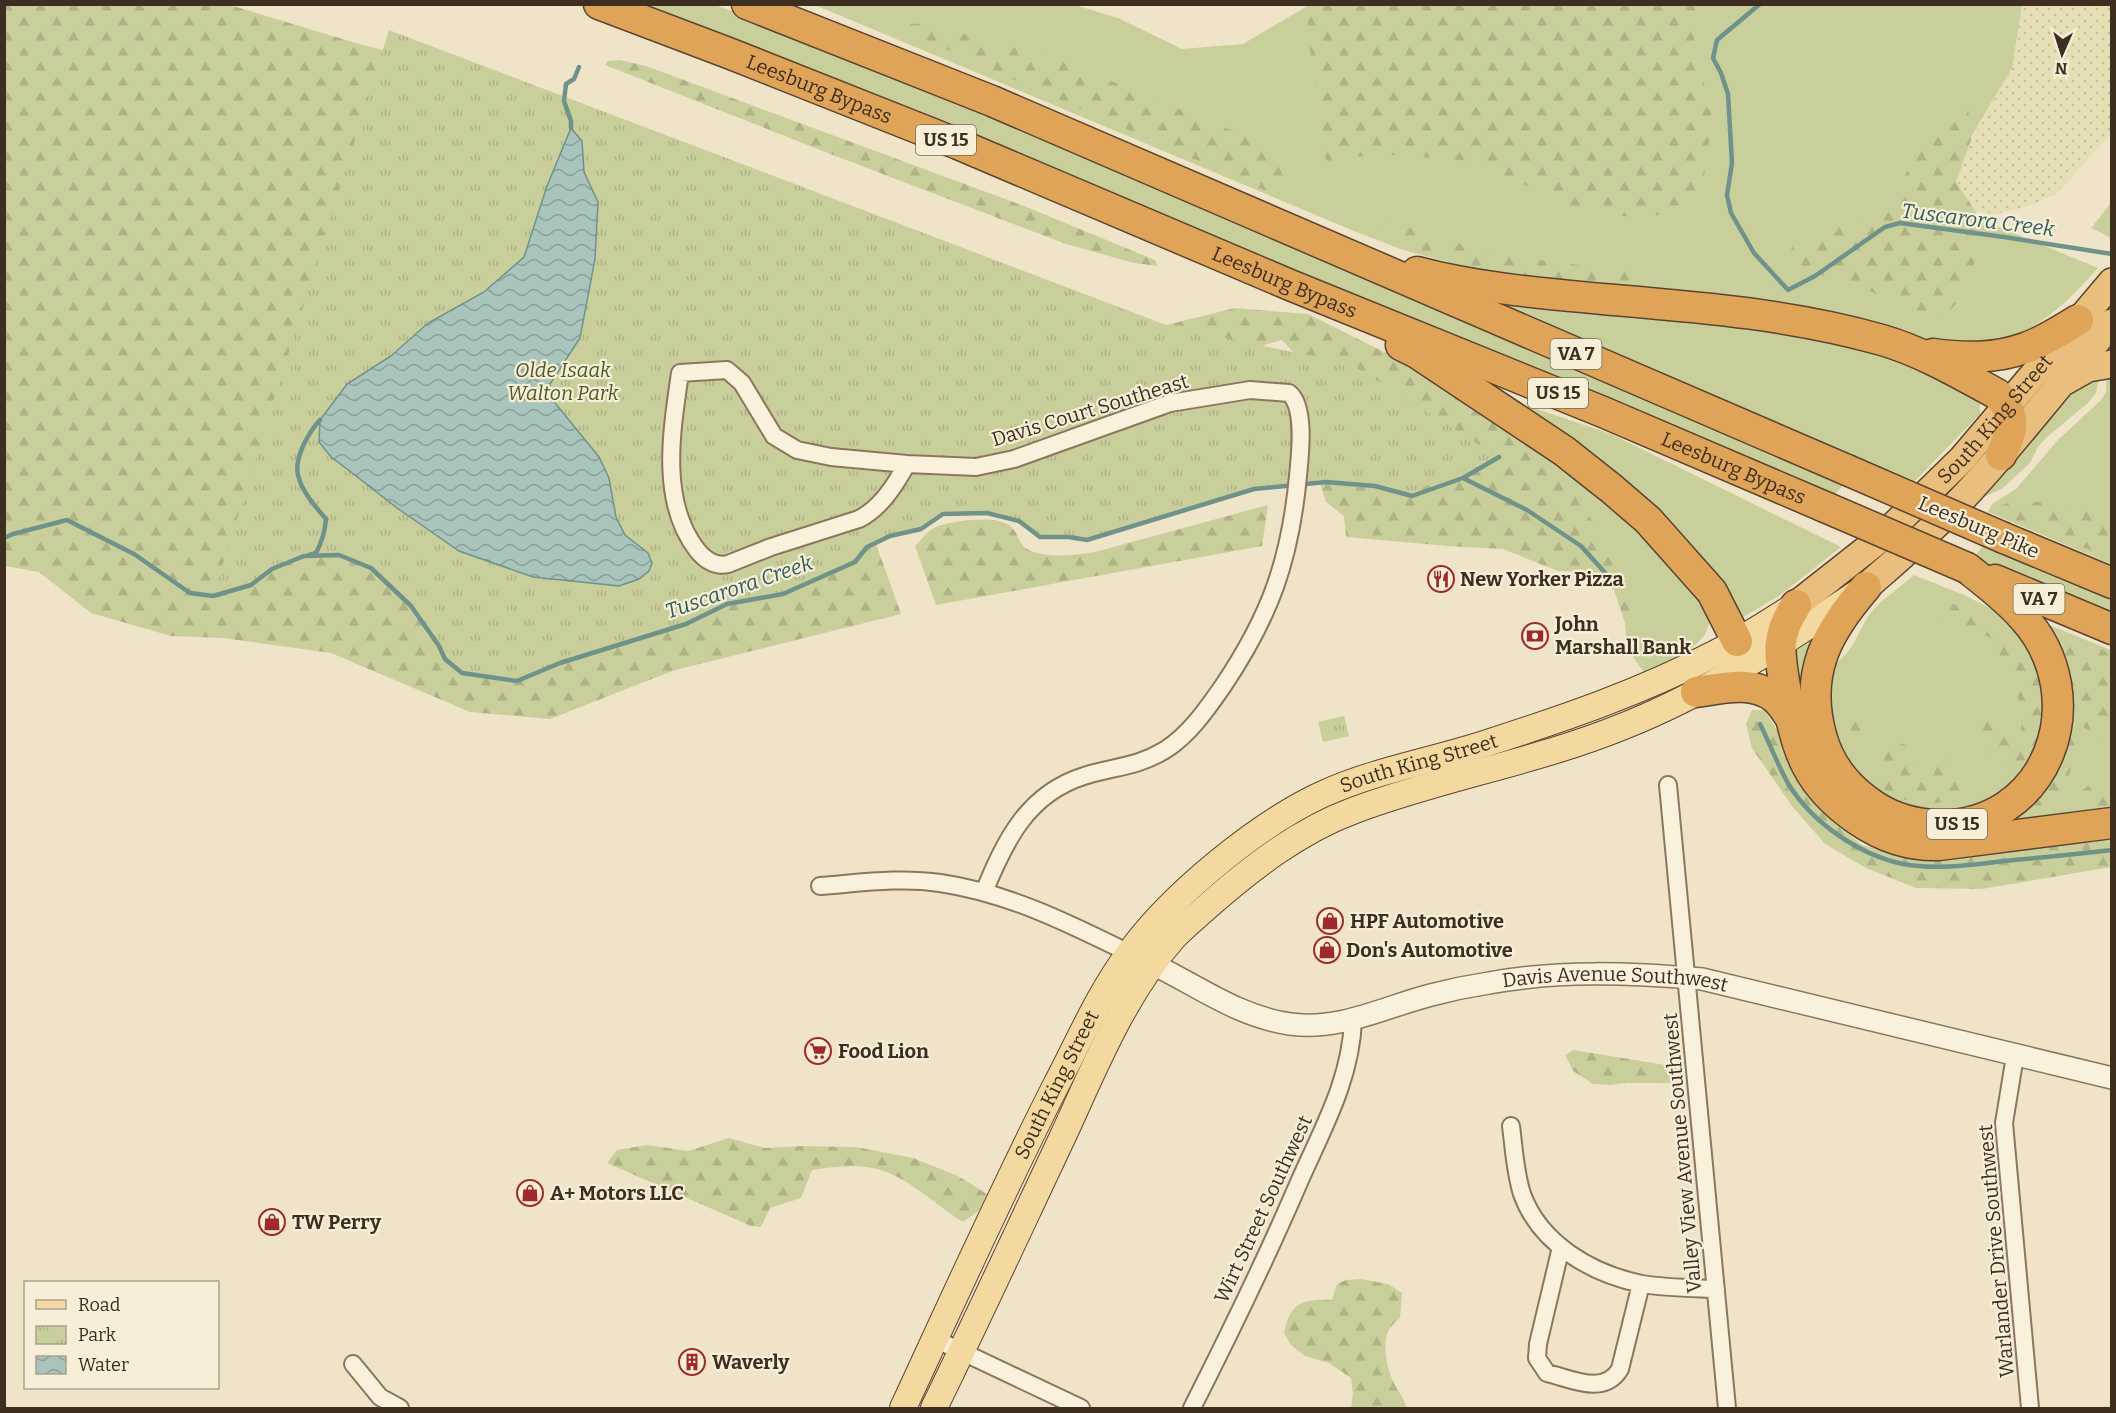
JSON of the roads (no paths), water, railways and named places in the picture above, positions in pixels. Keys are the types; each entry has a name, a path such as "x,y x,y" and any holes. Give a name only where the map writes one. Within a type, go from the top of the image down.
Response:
{"highway":[{"name":"Leesburg Bypass","path":"599,4 958,144 1290,285 1612,416 1967,568"},
{"name":"US 15","path":"747,4 992,101 1305,238"},
{"path":"1305,238 1422,273 1469,283 1525,292 1718,310 1788,319 1882,340 1915,351 1997,394 2007,404 2012,428 2001,455"},
{"name":"Leesburg Pike","path":"1305,238 2112,583"},
{"name":"South King Street","path":"1866,587 1926,535 1960,500 2001,455 2059,384 2100,332 2112,282"},
{"path":"1290,285 1417,353 1564,451 1612,489 1648,520 1694,570 1712,592 1737,641"},
{"path":"1915,351 1960,357 2000,355 2100,332"},
{"name":"South King Street","path":"1796,605 1881,538 1917,504 1962,459 2007,404 2100,332"},
{"path":"2059,384 2088,368 2112,364"},
{"name":"US 15","path":"1866,587 1837,624 1819,661 1815,697 1817,722 1827,754 1840,776 1858,795 1878,810 1915,824 1956,824 1985,817 2006,806 2027,788 2048,756 2058,721 2058,687 2055,672 2036,635 2023,616 1967,568"},
{"name":"VA 7","path":"1967,568 2112,629"},
{"path":"1796,605 1785,622 1780,644 1790,717 1806,764 1825,794 1835,804 1868,827 1899,841 1924,846 2112,823"},
{"path":"1696,692 1734,687 1757,688 1777,699 1790,717"}],"main road":[{"name":"South King Street","path":"934,1408 1096,1065 1128,1003 1153,964 1175,936 1235,882 1308,832 1352,811 1398,795 1532,758 1626,725 1738,671 1866,587"},
{"name":"South King Street","path":"903,1408 1012,1170 1095,1010 1129,953 1158,918 1208,872 1255,835 1321,795 1389,769 1483,744 1570,716 1646,686 1713,654 1796,605"}],"street":[{"name":"Davis Court Southeast","path":"907,464 891,489 870,514 728,564 721,566 713,564 702,557 688,539 674,490 670,446 680,373 727,370 742,383 774,436 797,450 831,457 907,464 976,467 1014,459 1170,403 1250,390 1289,393 1293,396 1299,414 1299,469 1286,556 1263,618 1244,655 1212,703 1187,732 1166,749 1132,766 1084,776 1062,785 1043,798 1025,816 1003,848 984,892"},
{"name":"Valley View Avenue Southwest","path":"1668,785 1727,1408"},
{"path":"820,886 897,880 939,882 984,892 1024,905 1068,922 1129,953"},
{"name":"Davis Avenue Southwest","path":"1129,953 1246,1012 1275,1021 1308,1026 1353,1020 1431,995 1519,978 1574,973 1687,978 1728,985 2112,1078"},
{"name":"Wirt Street Southwest","path":"1192,1408 1286,1214 1341,1088 1350,1054 1353,1020"},
{"name":"Warlander Drive Southwest","path":"2015,1056 2004,1123 2030,1408"},
{"path":"1511,1126 1516,1173 1523,1197 1543,1231 1575,1259 1641,1284 1716,1289"},
{"path":"1561,1247 1538,1344 1537,1358 1547,1373 1596,1385 1605,1384 1614,1379 1620,1370 1641,1284"},
{"path":"935,1339 1082,1408"},
{"path":"353,1364 380,1397 400,1408"}],"water":[{"path":"571,128 582,141 584,172 598,202 595,259 580,338 550,384 551,398 599,457 609,478 616,517 625,535 648,553 652,563 649,571 639,579 619,586 533,577 459,551 397,508 331,457 319,442 320,420 347,384 391,356 428,323 484,292 524,257 547,186"}],"waterway":[{"name":"Tuscarora Creek","path":"1760,4 1717,40 1713,58 1728,94 1732,163 1727,195 1731,213 1754,253 1788,290 1815,276 1885,227 1900,223 2112,254"},
{"path":"571,128 564,101 566,84 574,79 579,67"},
{"path":"309,555 316,553 318,549 326,519 306,493 297,468 303,445 320,420"},
{"name":"Tuscarora Creek","path":"4,538 67,520 134,554 190,593 213,596 251,585 272,569 304,556 339,555 371,568 411,606 439,646 445,659 462,673 517,681 560,663 686,624 727,604 783,594 855,562 867,547 890,536 921,529 943,514 987,513 1019,521 1040,537 1069,537 1087,540 1254,489 1326,482 1375,486 1412,496 1463,478 1499,457"},
{"path":"1463,478 1527,510 1581,546 1616,585"},
{"path":"1760,724 1789,785 1811,812 1838,835 1886,860 1915,866 1953,866 2112,850"}],"place":[{"name":"New Yorker Pizza","path":"1441,579"},
{"name":"John Marshall Bank","path":"1535,636"},
{"name":"HPF Automotive","path":"1330,921"},
{"name":"Don's Automotive","path":"1327,950"},
{"name":"Food Lion","path":"818,1051"},
{"name":"A+ Motors LLC","path":"530,1193"},
{"name":"TW Perry","path":"272,1222"},
{"name":"Waverly","path":"692,1362"}],"park label":[{"name":"Olde Isaak Walton Park","path":"563,382"}]}
